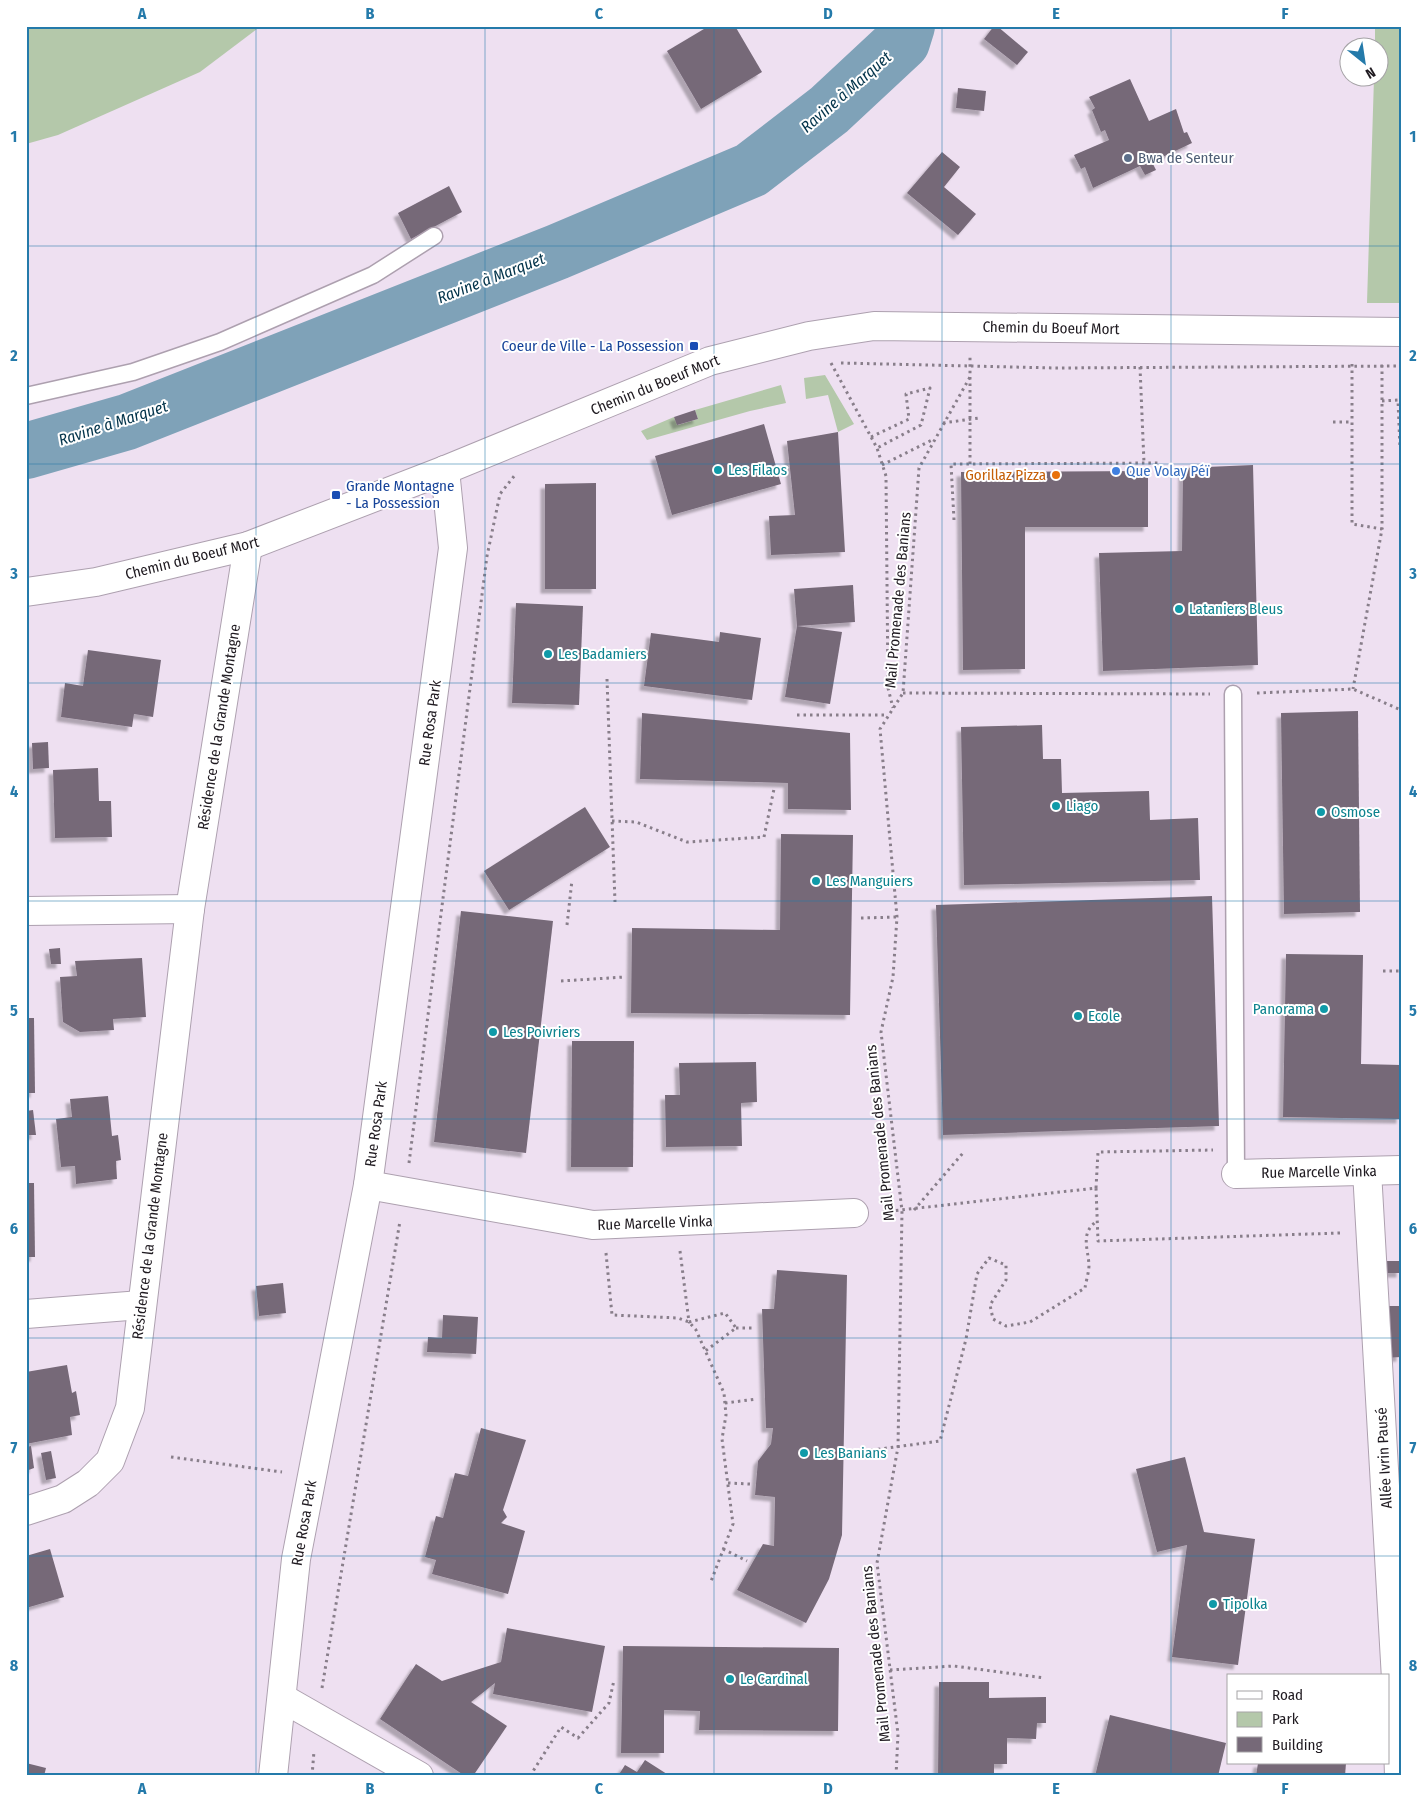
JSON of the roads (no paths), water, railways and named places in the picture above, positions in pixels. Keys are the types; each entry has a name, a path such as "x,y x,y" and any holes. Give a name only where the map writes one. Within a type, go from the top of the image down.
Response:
{"street":[{"name":"Chemin du Boeuf Mort","path":"26,592 96,582 248,546 445,470 710,361 816,335 874,326 1401,332"},
{"name":"Rue Rosa Park","path":"273,1776 296,1559 368,1184 453,548 445,470"},
{"name":"Résidence de la Grande Montagne","path":"26,1511 63,1499 88,1484 110,1462 130,1408 190,909 248,546"},
{"path":"26,911 190,909"},
{"name":"Rue Marcelle Vinka","path":"1236,1174 1401,1170"},
{"name":"Allée Ivrin Pausé","path":"1367,1171 1396,1679 1399,1776"},
{"name":"Rue Marcelle Vinka","path":"368,1184 593,1226 854,1214"},
{"path":"26,1314 141,1305"},
{"path":"282,1698 419,1776"}],"lane":[{"path":"26,396 133,372 220,342 373,275 434,236"},
{"path":"1233,694 1236,1174"}],"waterway":[{"name":"Ravine à Marquet","path":"26,451 127,422 557,252 751,170 829,110 902,42 907,26"}],"place":[{"name":"Bwa de Senteur","path":"1128,158"},
{"name":"Coeur de Ville - La Possession","path":"694,346"},
{"name":"Les Filaos","path":"718,470"},
{"name":"Que Volay Péï","path":"1116,471"},
{"name":"Gorillaz Pizza","path":"1056,475"},
{"name":"Grande Montagne - La Possession","path":"336,495"},
{"name":"Lataniers Bleus","path":"1179,609"},
{"name":"Les Badamiers","path":"548,654"},
{"name":"Liago","path":"1056,806"},
{"name":"Osmose","path":"1321,812"},
{"name":"Les Manguiers","path":"816,881"},
{"name":"Panorama","path":"1324,1009"},
{"name":"Ecole","path":"1078,1016"},
{"name":"Les Poivriers","path":"493,1032"},
{"name":"Les Banians","path":"804,1453"},
{"name":"Tipolka","path":"1213,1604"},
{"name":"Le Cardinal","path":"730,1679"}]}
